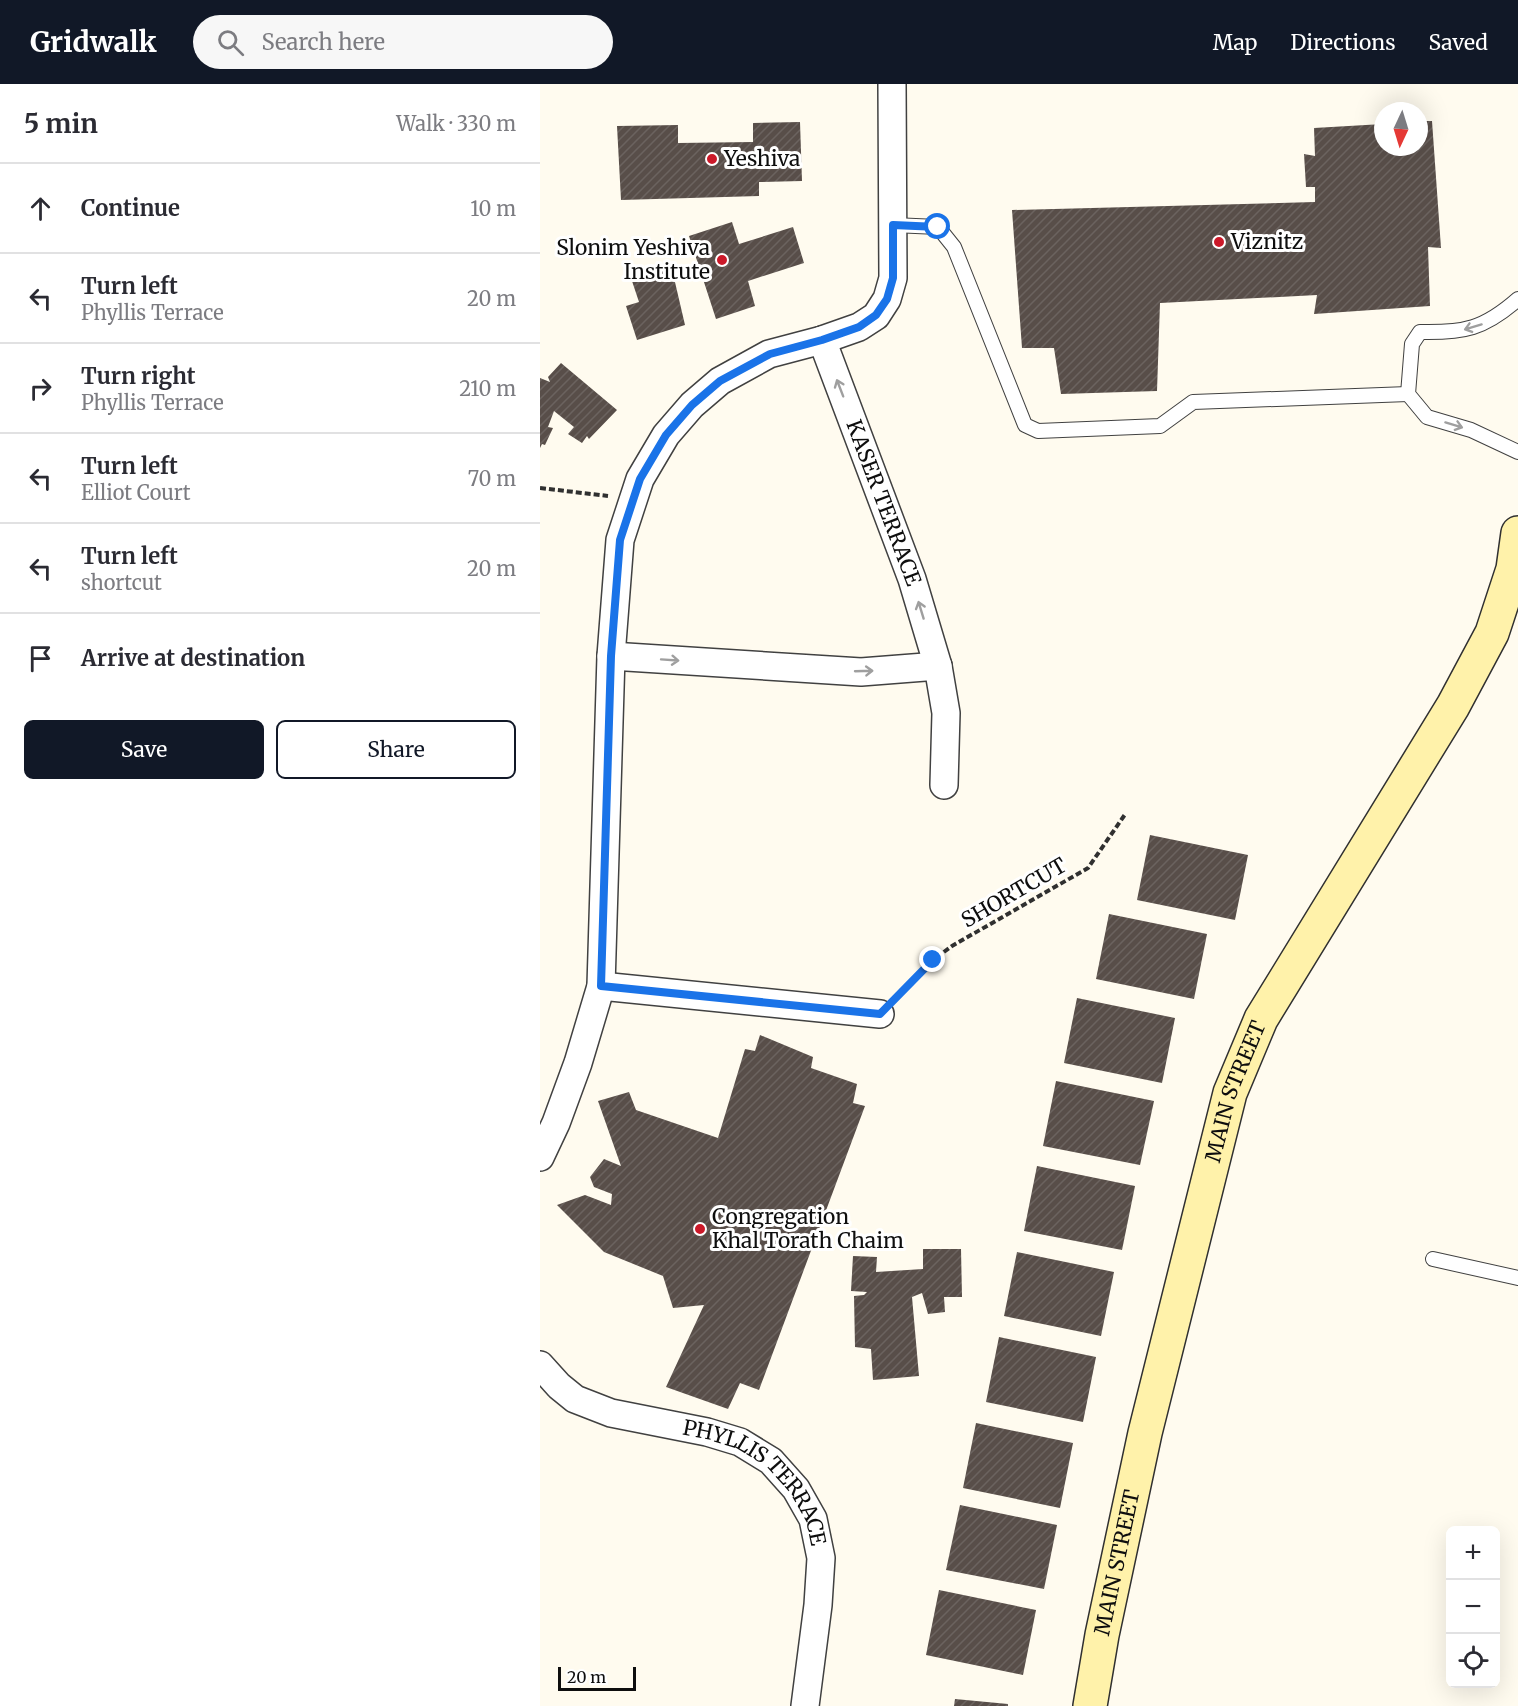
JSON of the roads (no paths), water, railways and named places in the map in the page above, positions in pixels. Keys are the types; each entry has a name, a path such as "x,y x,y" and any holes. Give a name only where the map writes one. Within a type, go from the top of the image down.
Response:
{"main road":[{"name":"MAIN STREET","path":"1090,1706 1102,1635 1145,1433 1230,1093 1261,1019 1453,706 1492,633 1513,569 1518,533"}],"street":[{"path":"540,1157 556,1123 578,1063 601,986 611,656 620,540 633,500 640,479 666,435 692,405 720,381 770,354 859,327 876,315 887,299 893,278 892,84"},
{"name":"KASER TERRACE","path":"822,340 912,579 938,666 946,713 944,785"},
{"path":"611,656 861,672 938,666"},
{"path":"601,986 880,1014"},
{"name":"PHYLLIS TERRACE","path":"540,1365 559,1386 575,1399 610,1413 707,1432 740,1442 771,1461 796,1489 813,1518 821,1558 818,1605 805,1706"}],"lane":[{"path":"893,225 938,227 954,247 1025,425 1038,431 1160,426 1193,402 1408,394"},
{"path":"1518,299 1500,316 1476,327 1452,333 1420,332 1412,344 1408,394 1427,417 1471,430 1518,452"},
{"path":"1433,1259 1518,1278"}],"place":[{"name":"Yeshiva","path":"712,159"},
{"name":"Viznitz","path":"1219,242"},
{"name":"Slonim Yeshiva Institute","path":"722,260"},
{"name":"Congregation Khal Torath Chaim","path":"700,1229"}]}
